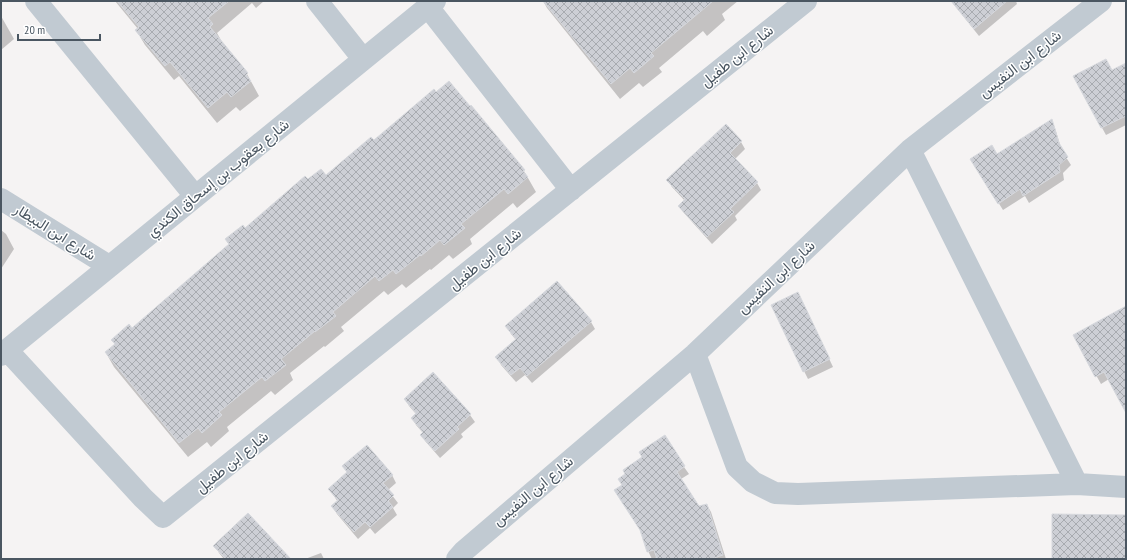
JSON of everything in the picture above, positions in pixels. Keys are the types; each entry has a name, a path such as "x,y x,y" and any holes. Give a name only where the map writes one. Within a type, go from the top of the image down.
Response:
{"street":[{"path":"36,1 195,196"},
{"path":"317,1 363,59"},
{"name":"شارع ابن طفيل","path":"4,352 163,518 806,1"},
{"name":"شارع ابن النفيس","path":"457,559 464,550 695,354 910,150 1101,1"},
{"path":"431,4 571,190"},
{"name":"شارع يعقوب بن إسحاق الكندي","path":"4,352 431,4"},
{"path":"910,150 1078,484"},
{"name":"شارع ابن البيطار","path":"1,199 109,266"},
{"path":"695,354 737,467 753,482 775,493 1078,484 1126,487"}],"building":[{"path":"117,1 229,1 208,18 213,24 210,27 248,73 246,75 251,81 231,97 227,92 208,108 170,62 165,66 135,30 139,27"},
{"path":"543,1 713,1 651,53 654,56 634,73 630,68 611,84"},
{"path":"951,1 1007,1 974,29"},
{"path":"1106,59 1112,70 1126,63 1126,116 1101,128 1073,76"},
{"path":"449,81 525,170 523,171 528,177 508,194 504,189 461,224 465,228 444,245 440,240 396,274 393,270 379,281 375,276 333,312 336,316 281,359 286,365 265,381 262,377 219,412 222,415 202,433 198,428 179,443 105,352 115,344 111,340 129,324 132,328 229,244 225,239 243,225 245,228 305,176 308,179 321,169 326,175 371,137 374,140 434,89 436,92"},
{"path":"1052,119 1059,143 1068,157 1059,165 1060,172 1023,196 1020,189 998,204 970,159 992,145 997,154"},
{"path":"726,124 742,141 730,153 758,182 730,209 734,212 707,237 678,206 685,199 666,180"},
{"path":"557,281 592,321 527,376 520,368 511,375 495,357 516,339 505,326"},
{"path":"798,292 830,359 803,372 771,305"},
{"path":"1126,306 1126,413 1104,372 1095,377 1073,335"},
{"path":"433,372 471,414 457,427 459,429 435,451 420,435 423,432 411,418 416,413 404,399"},
{"path":"665,435 685,466 677,472 699,506 707,504 723,555 711,559 657,559 654,550 647,552 640,530 614,490 622,485 618,479 625,474 623,470 642,457 639,452"},
{"path":"367,445 393,475 383,483 394,495 388,501 393,507 370,527 365,522 354,532 331,506 338,500 328,489 347,472 342,466"},
{"path":"248,513 291,559 226,559 213,546"},
{"path":"1052,514 1126,515 1126,559 1052,559"}]}
